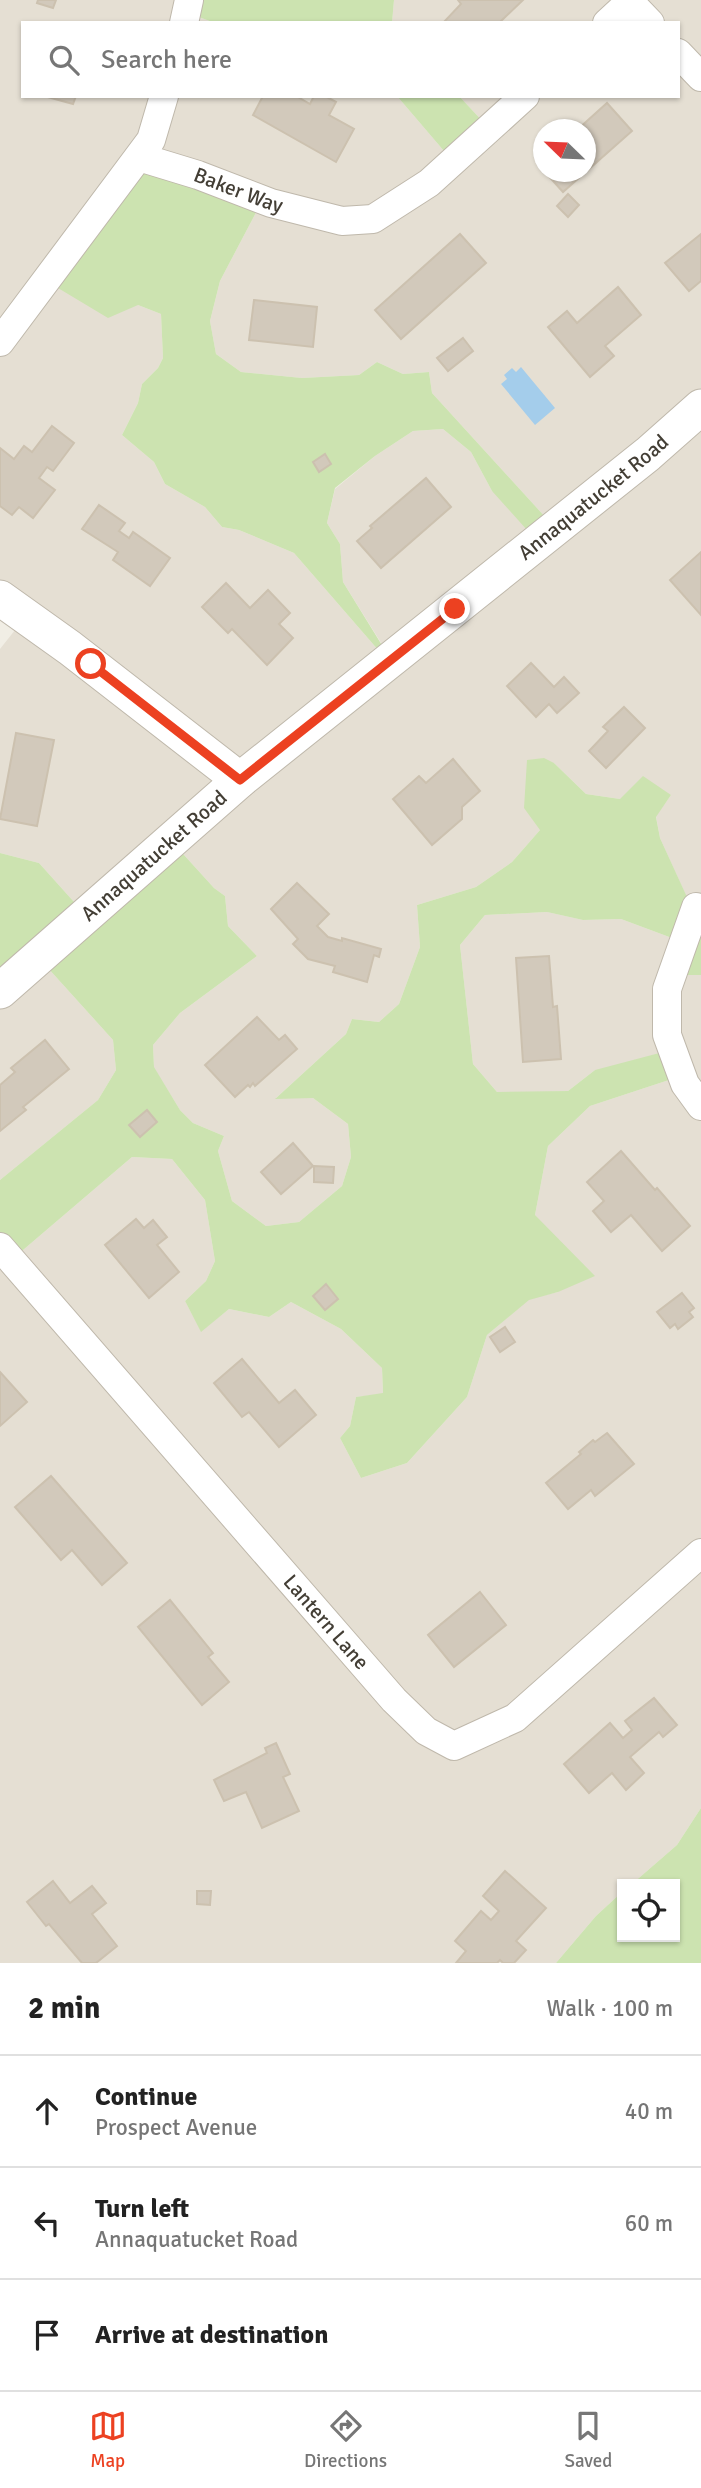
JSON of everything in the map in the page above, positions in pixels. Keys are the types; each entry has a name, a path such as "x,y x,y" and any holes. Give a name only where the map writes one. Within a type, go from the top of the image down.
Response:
{"street":[{"path":"184,21 189,0"},
{"path":"609,21 631,1 648,21"},
{"path":"680,55 701,77"},
{"path":"0,342 150,140 163,98"},
{"name":"Baker Way","path":"139,156 271,203 342,221 373,219 429,183 523,98"},
{"name":"Annaquatucket Road","path":"0,991 240,780 648,454 701,408"},
{"path":"0,598 70,648 240,780"},
{"path":"696,907 667,989 667,1035 685,1084 701,1106"},
{"name":"Lantern Lane","path":"0,1247 394,1700 426,1731 454,1746 515,1718 701,1553"}],"shaded area":[{"path":"0,0 187,0 188,13 210,21 21,21 21,98 399,98 450,158 486,125 461,98 680,98 680,21 392,21 394,0 701,0 701,908 692,909 660,838 656,816 671,795 620,799 586,794 554,763 540,830 512,862 476,887 417,905 420,947 399,1004 379,1022 352,1019 346,1034 276,1098 313,1098 348,1124 351,1157 342,1186 299,1222 266,1226 232,1201 218,1151 224,1136 193,1123 180,1110 154,1068 153,1045 180,1013 257,956 228,926 225,896 214,888 174,844 83,912 39,863 0,853 0,649 23,620 0,610","holes":["262,201 220,281 210,321 216,354 241,372 302,378 359,375 377,362 403,374 429,372 432,393 547,519 492,491 471,452 443,429 413,431 375,456 335,489 327,523 340,544 343,582 388,654 386,659 294,553 239,530 222,527 205,507 165,484 154,462 122,435 138,403 142,384 158,368 163,358 161,314 138,305"]},
{"path":"547,912 583,920 621,919 680,941 672,975 701,975 701,1808 677,1845 638,1879 617,1879 617,1897 596,1916 556,1963 0,1963 0,1252 16,1256 132,1157 172,1159 205,1200 215,1261 206,1281 185,1301 201,1331 229,1309 269,1317 291,1302 341,1329 382,1368 383,1394 356,1397 350,1426 340,1438 361,1478 407,1463 467,1397 487,1335 529,1299 558,1292 535,1215 548,1146 590,1106 675,1078 595,1070 568,1091 509,1094 497,1092 473,1064 460,945 485,915"},
{"path":"38,957 113,1040 116,1070 98,1100 0,1180 0,989"}],"green space":[{"path":"187,0 394,0 392,21 210,21 188,13"},
{"path":"399,98 461,98 486,125 450,158"},
{"path":"138,157 262,201 220,281 210,321 216,354 241,372 302,378 359,375 377,362 403,374 429,372 432,393 547,519 536,540 492,491 471,452 443,429 413,431 375,456 335,488 327,523 340,544 343,582 388,655 386,659 294,553 239,530 222,527 205,507 165,484 154,462 122,435 138,403 142,384 158,368 163,358 161,314 138,305 108,318 48,282"},
{"path":"544,758 554,763 586,794 620,799 643,776 671,795 656,817 660,838 692,908 701,908 701,975 672,975 680,941 621,919 583,920 547,912 485,915 460,945 473,1064 497,1092 568,1091 595,1070 667,1051 675,1078 590,1106 548,1146 535,1215 595,1276 558,1292 529,1300 487,1335 467,1397 407,1463 361,1478 340,1438 350,1426 356,1397 383,1393 382,1368 341,1329 291,1302 269,1317 229,1309 201,1332 185,1301 206,1281 215,1261 205,1200 172,1159 132,1157 16,1256 0,1252 0,1180 98,1100 116,1070 113,1040 38,957 0,989 0,853 39,863 83,912 174,844 214,888 225,896 228,926 257,956 180,1013 153,1045 154,1067 180,1110 193,1123 224,1136 218,1151 232,1201 266,1226 299,1222 342,1186 351,1157 348,1124 313,1098 275,1099 346,1034 352,1019 379,1022 399,1004 420,947 417,905 476,887 512,862 540,830 524,808 527,760"},
{"path":"701,1808 701,1963 556,1963 596,1916 617,1897 617,1942 680,1942 680,1879 638,1879 677,1845"}],"water":[{"path":"521,367 555,408 535,425 501,384 507,379 504,375 512,368 516,372"}],"building":[{"path":"38,0 56,0 53,8 37,3"},
{"path":"458,0 523,0 501,21 445,21 461,4"},
{"path":"51,98 75,98 73,104"},
{"path":"262,98 300,98 310,104 313,98 329,98 336,102 329,115 354,129 336,162 253,115"},
{"path":"607,103 632,131 596,163 596,119 589,119"},
{"path":"554,182 574,182 563,192"},
{"path":"568,194 579,205 568,217 557,206"},
{"path":"460,234 486,263 401,339 375,310"},
{"path":"701,234 701,281 689,291 665,263"},
{"path":"618,287 641,315 605,346 614,356 590,377 548,327 567,311 577,323"},
{"path":"254,300 317,307 313,347 249,340"},
{"path":"463,338 473,351 448,371 437,358"},
{"path":"52,426 74,443 53,471 47,467 39,478 55,490 33,518 19,507 12,515 0,506 0,448 14,459 24,446 32,452"},
{"path":"325,454 331,464 319,472 313,462"},
{"path":"426,478 451,507 381,568 357,541 372,528 370,526"},
{"path":"99,505 125,523 119,531 129,538 133,532 170,558 150,586 113,560 118,552 82,529"},
{"path":"701,552 701,615 670,580"},
{"path":"226,583 250,608 268,590 290,613 279,624 293,638 267,665 232,629 228,633 202,607"},
{"path":"531,663 554,687 564,677 579,693 557,713 549,704 536,717 507,686"},
{"path":"624,707 645,728 606,768 589,751 608,731 603,727"},
{"path":"16,733 54,740 37,826 0,819"},
{"path":"453,759 480,791 462,807 462,819 432,845 393,799 419,776 426,783"},
{"path":"297,883 329,914 317,926 328,937 342,941 342,938 381,949 379,957 374,955 367,982 333,972 335,966 308,959 293,944 298,939 271,909"},
{"path":"549,956 553,1007 557,1006 561,1059 523,1062 516,958"},
{"path":"257,1017 279,1040 285,1035 297,1049 255,1086 253,1083 250,1087 248,1085 235,1097 205,1065"},
{"path":"45,1040 69,1069 23,1107 26,1110 0,1131 0,1085 15,1072 11,1068"},
{"path":"147,1110 157,1122 140,1137 129,1125"},
{"path":"293,1143 313,1166 281,1194 261,1172"},
{"path":"621,1151 690,1226 662,1251 631,1215 611,1232 593,1211 604,1201 587,1182"},
{"path":"314,1166 334,1167 333,1183 314,1182"},
{"path":"136,1219 144,1228 153,1220 167,1237 157,1245 179,1272 149,1298 105,1245"},
{"path":"326,1284 338,1299 325,1310 313,1296"},
{"path":"682,1293 694,1308 689,1312 693,1317 678,1329 675,1324 670,1328 657,1312"},
{"path":"505,1327 515,1342 500,1352 490,1337"},
{"path":"242,1359 279,1403 295,1390 316,1415 279,1447 249,1412 242,1417 214,1383"},
{"path":"0,1372 27,1402 0,1426"},
{"path":"607,1433 634,1464 595,1496 591,1490 568,1509 546,1483 581,1454 579,1452 593,1440 595,1442"},
{"path":"51,1476 127,1563 102,1585 72,1550 61,1560 15,1507"},
{"path":"480,1592 506,1625 454,1667 428,1635"},
{"path":"170,1600 213,1653 208,1657 229,1682 202,1705 138,1627"},
{"path":"654,1698 677,1725 663,1737 659,1732 630,1757 644,1773 626,1790 612,1773 589,1793 564,1764 610,1723 623,1738 632,1730 625,1721"},
{"path":"276,1743 290,1774 283,1777 299,1811 262,1828 246,1792 224,1801 214,1780 267,1753 265,1748"},
{"path":"505,1871 546,1908 516,1941 526,1950 514,1963 503,1963 500,1960 497,1963 456,1963 466,1951 455,1941 481,1911 491,1920 499,1911 483,1896"},
{"path":"53,1881 70,1903 92,1886 106,1903 92,1914 117,1946 96,1963 82,1963 27,1902"},
{"path":"197,1891 211,1891 210,1905 197,1904"}],"route":[{"path":"91,664 240,780 455,609"}]}
